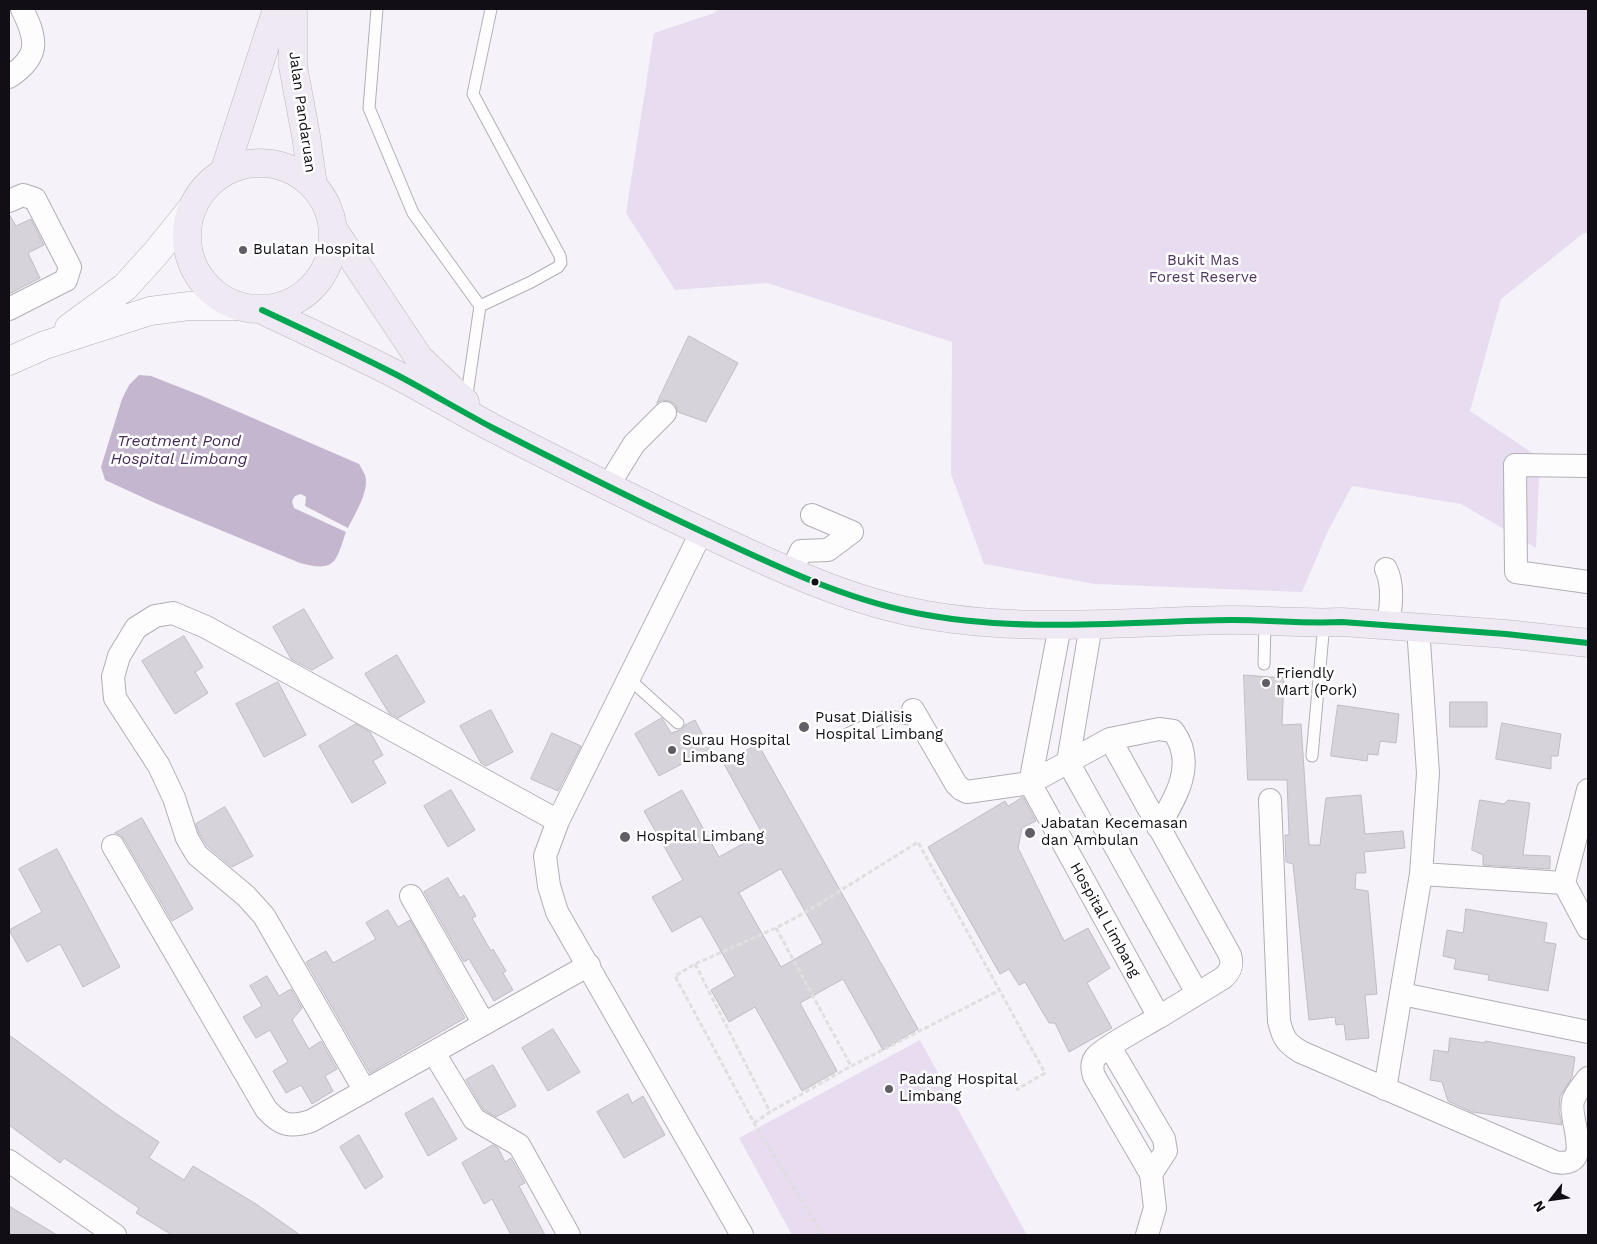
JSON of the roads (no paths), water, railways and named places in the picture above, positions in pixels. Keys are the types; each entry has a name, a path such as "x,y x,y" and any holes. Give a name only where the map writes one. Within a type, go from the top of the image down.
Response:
{"highway":[{"name":"Jalan Pandaruan","path":"224,172 277,9"},
{"name":"Jalan Pandaruan","path":"293,9 293,66 313,185"},
{"path":"491,427 419,358 333,229 326,205 313,185 294,171 271,164 247,164 224,172 206,187 193,207 187,230 189,254 199,276 216,294 398,376 491,427 702,532 792,573 865,600 925,615 990,623 1060,626 1234,620 1342,622 1588,642"},
{"path":"250,308 285,305 307,293 322,275 332,253 333,229"}],"main road":[{"path":"45,345 125,287 193,207"},
{"path":"9,361 45,345 150,311 189,306 250,308"}],"street":[{"path":"9,76 24,65 32,54 34,41 32,29 22,9"},
{"path":"9,201 23,195 35,199 70,267 66,280 9,309"},
{"path":"608,486 634,444 665,413"},
{"path":"1588,466 1515,465 1516,572 1588,582"},
{"path":"792,573 801,551 828,550 852,532 812,515"},
{"path":"702,532 558,820 545,856 549,886 557,912 742,1235"},
{"path":"1386,569 1389,575 1391,608 1388,625"},
{"path":"365,1091 264,916 246,896 197,855 187,838 174,798 159,766 115,698 113,677 120,656 136,628 155,616 173,613 206,627 558,820"},
{"path":"1091,625 1068,762 1197,993"},
{"path":"1030,783 1060,626"},
{"path":"1385,1089 1421,874 1428,774 1418,627"},
{"path":"916,715 956,784 967,792 1030,783 1110,739 1159,729 1173,731 1181,742 1184,758 1181,783 1173,803 1158,827"},
{"path":"1110,739 1232,961 1228,974 1110,1047 1095,1058 1092,1064 1092,1070 1152,1174 1154,1208 1146,1235"},
{"name":"Hospital Limbang","path":"1030,783 1159,1017"},
{"path":"1588,790 1564,883 1588,928"},
{"path":"1270,800 1279,1021 1282,1034 1289,1045 1385,1089 1554,1162 1563,1164 1572,1160 1577,1153 1578,1144 1572,1103 1588,1078"},
{"path":"113,846 266,1109 274,1118 286,1124 299,1125 311,1121 589,965"},
{"path":"1421,874 1564,883"},
{"path":"411,896 484,1024"},
{"path":"1402,994 1588,1032"},
{"path":"434,1053 474,1119 519,1145 568,1235"},
{"path":"9,1161 115,1235"}],"lane":[{"path":"377,9 369,108 413,213 480,306 466,403"},
{"path":"480,306 531,282 558,267 561,262 560,256 473,94 491,9"},
{"path":"1264,622 1264,664"},
{"path":"1312,756 1324,623"},
{"path":"628,678 678,723"},
{"path":"845,735 886,716 916,715"}],"water":[{"name":"Treatment Pond Hospital Limbang","path":"139,375 151,376 202,396 359,464 366,481 364,495 348,528 305,506 306,497 301,494 295,496 292,501 294,508 346,532 337,557 333,562 321,566 300,563 155,503 105,480 101,467 122,399 129,385"}],"place":[{"name":"Bulatan Hospital","path":"243,250"},
{"name":"Friendly Mart (Pork)","path":"1266,683"},
{"name":"Pusat Dialisis Hospital Limbang","path":"804,727"},
{"name":"Surau Hospital Limbang","path":"672,750"},
{"name":"Jabatan Kecemasan dan Ambulan","path":"1030,833"},
{"name":"Hospital Limbang","path":"625,837"},
{"name":"Padang Hospital Limbang","path":"889,1089"}],"park label":[{"name":"Bukit Mas Forest Reserve","path":"1203,270"}]}
